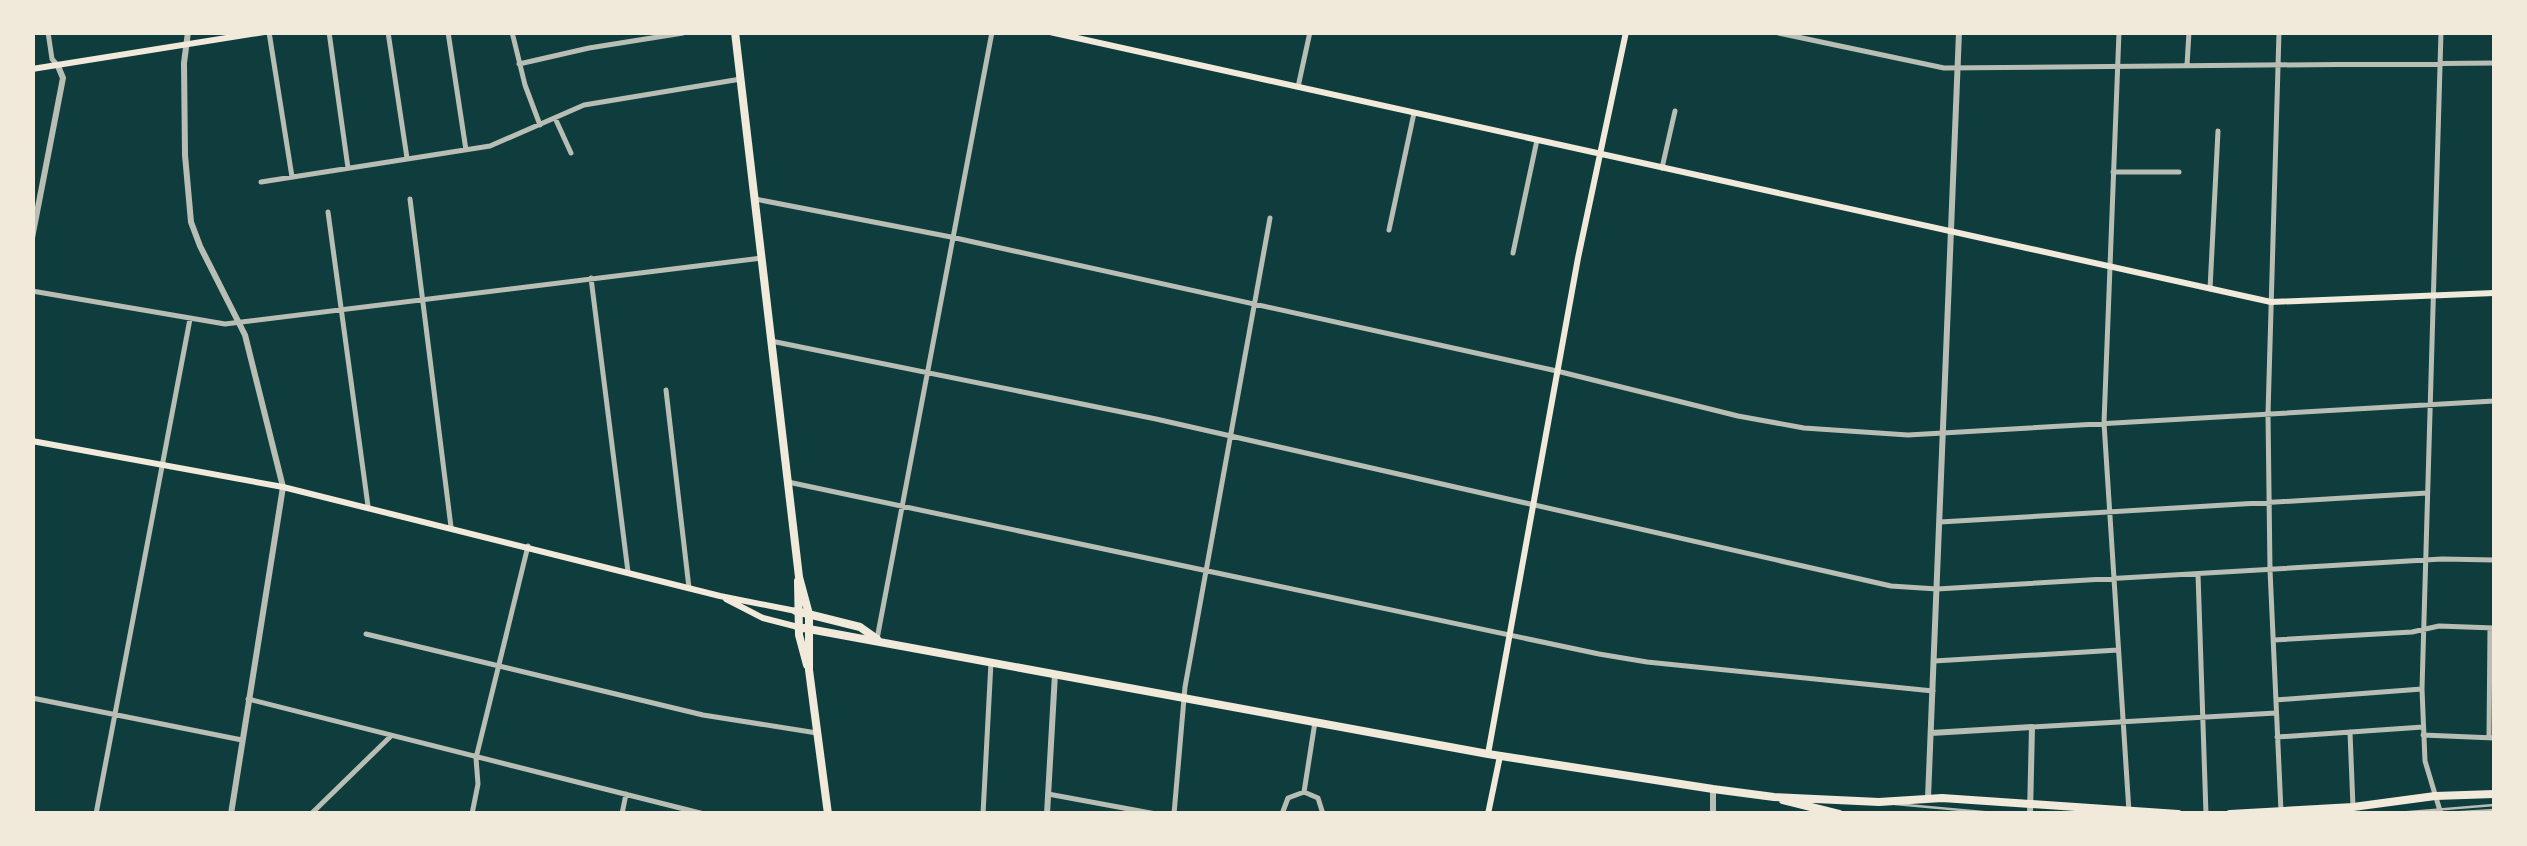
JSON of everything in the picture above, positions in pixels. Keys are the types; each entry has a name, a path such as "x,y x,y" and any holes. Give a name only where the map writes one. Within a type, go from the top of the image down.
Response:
{"main road":[{"path":"32,70 266,32"},
{"path":"736,32 799,576 809,614 810,670 828,814"},
{"path":"1050,32 2271,302 2494,293"},
{"path":"1488,754 1557,371 1626,32"},
{"path":"32,441 283,486 720,596 860,627 877,639"},
{"path":"799,576 796,611 801,647 810,670"},
{"path":"720,596 763,618 798,627 1488,754 1713,790 1774,797 2178,814"},
{"path":"1488,814 1500,756"},
{"path":"2230,814 2494,794"},
{"path":"1774,797 1839,814"}],"street":[{"path":"32,238 63,78 52,60 48,32"},
{"path":"188,32 185,156 191,222 248,344 283,486 230,814"},
{"path":"266,32 292,177"},
{"path":"329,32 348,168"},
{"path":"388,32 408,159"},
{"path":"448,32 466,150"},
{"path":"512,32 540,125"},
{"path":"877,639 992,32"},
{"path":"1298,87 1310,32"},
{"path":"1774,32 1925,65 1958,67 2494,64"},
{"path":"1928,803 1960,32"},
{"path":"2119,32 2104,423 2129,812"},
{"path":"2188,65 2189,32"},
{"path":"2279,32 2268,414 2270,570 2281,812"},
{"path":"2440,811 2427,769 2422,689 2442,32"},
{"path":"519,64 684,33"},
{"path":"262,182 500,144 584,105 741,79"},
{"path":"1662,168 1675,111"},
{"path":"1389,230 1414,113"},
{"path":"555,118 571,153"},
{"path":"2210,289 2218,131"},
{"path":"1513,253 1537,140"},
{"path":"2113,172 2179,172"},
{"path":"755,199 951,237 1804,428 1891,435 1944,433 2494,401"},
{"path":"410,200 451,526"},
{"path":"328,212 368,506"},
{"path":"1174,814 1184,698 1270,218"},
{"path":"32,291 220,324 762,258"},
{"path":"590,278 628,572"},
{"path":"96,814 190,319"},
{"path":"772,341 1231,436 1880,584 1937,589 2425,560 2494,560"},
{"path":"666,390 689,588"},
{"path":"788,482 1207,569 1508,637 1647,662 1933,691"},
{"path":"1940,522 2427,493"},
{"path":"472,814 478,784 476,758 528,546"},
{"path":"2198,574 2206,814"},
{"path":"2274,640 2438,626 2492,628 2492,738 2423,732 2350,732 2278,738"},
{"path":"366,634 718,718 817,733"},
{"path":"1934,661 2118,650"},
{"path":"983,814 992,661"},
{"path":"1047,814 1055,674"},
{"path":"2276,700 2422,689"},
{"path":"32,698 242,740"},
{"path":"248,699 704,814"},
{"path":"1931,733 2276,713"},
{"path":"1304,792 1315,722"},
{"path":"2030,809 2032,727"},
{"path":"2350,732 2353,807"},
{"path":"311,814 391,736"},
{"path":"1713,790 1713,814"},
{"path":"1282,814 1290,796 1304,792 1318,798 1323,814"},
{"path":"622,814 626,794"},
{"path":"1048,794 1156,814"}],"lane":[{"path":"1928,803 2005,814"},
{"path":"2386,814 2494,808"},
{"path":"2430,814 2440,811"},
{"path":"1872,814 1937,814"}]}
